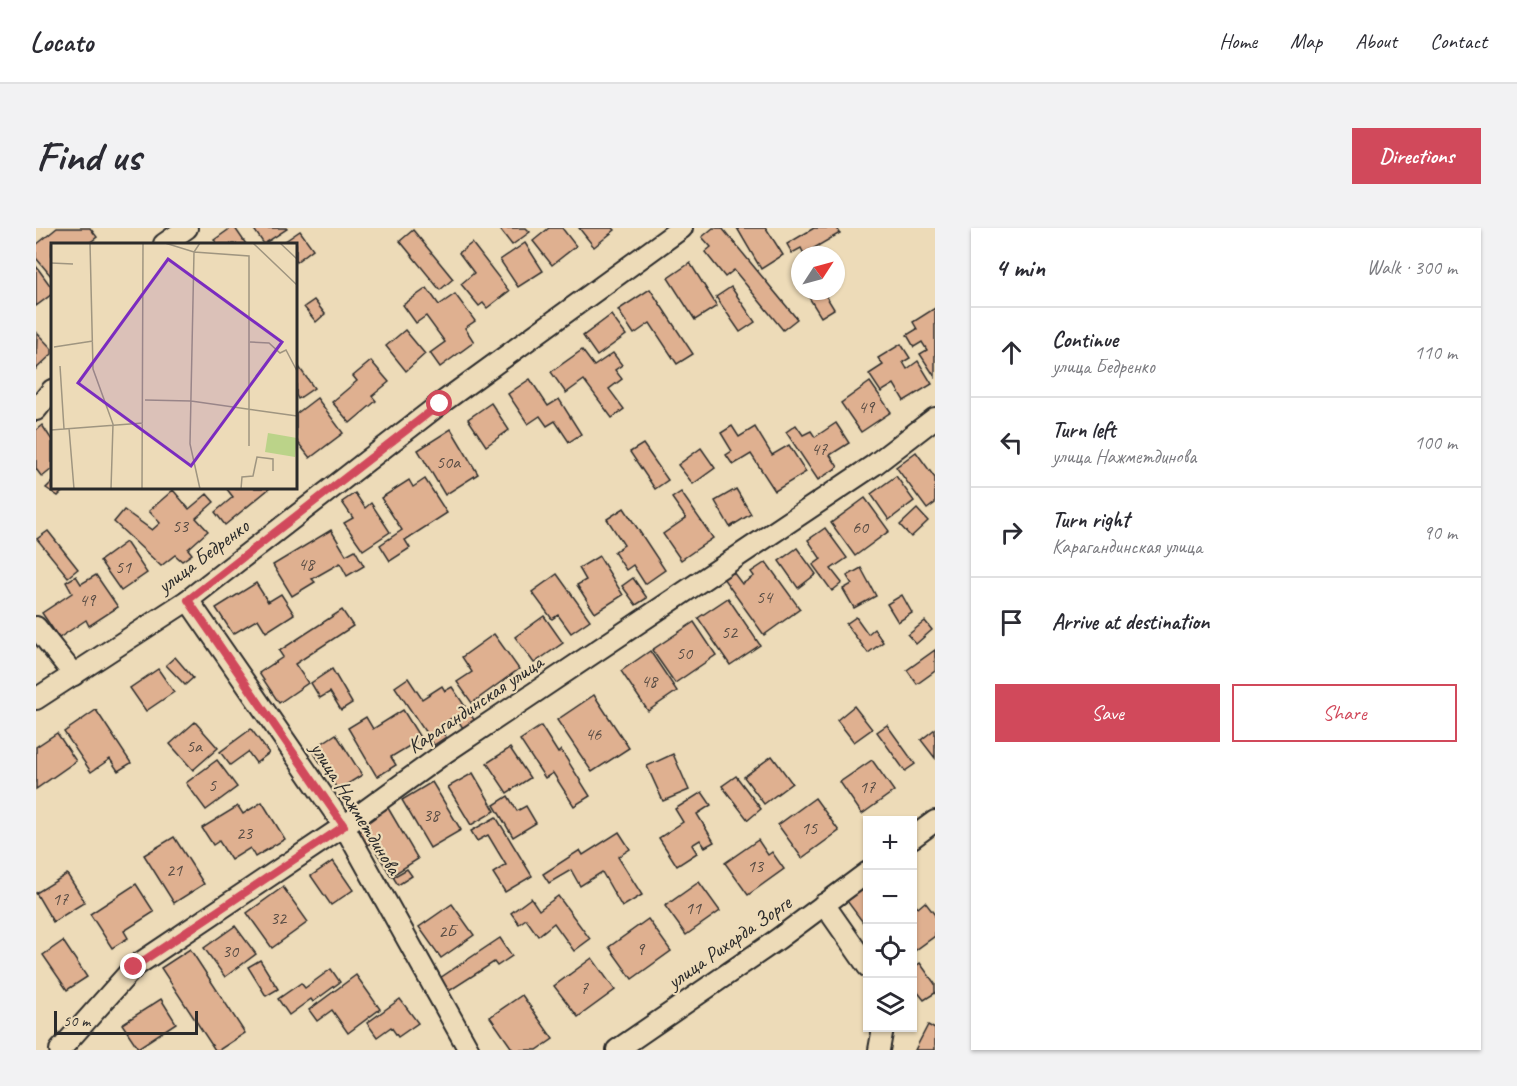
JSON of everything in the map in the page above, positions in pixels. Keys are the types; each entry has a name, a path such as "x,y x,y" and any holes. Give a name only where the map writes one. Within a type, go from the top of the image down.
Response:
{"street":[{"path":"165,243 187,228"},
{"name":"улица Бедренко","path":"36,699 188,600 440,404 682,228"},
{"path":"36,410 51,391"},
{"name":"Карагандинская улица","path":"60,1050 134,967 344,826 446,752 874,465 935,418"},
{"name":"улица Нажметдинова","path":"188,600 344,826 469,1050"},
{"path":"36,627 74,675"},
{"path":"917,834 935,821"},
{"name":"улица Рихарда Зорге","path":"616,1050 863,875"},
{"path":"824,904 863,961"},
{"path":"879,1050 882,1032"}],"building":[{"path":"57,228 90,228 97,237 89,243 51,243 51,276 36,258 36,245"},
{"path":"231,228 235,228 245,243 217,243 214,240"},
{"path":"253,228 287,229 266,243"},
{"path":"499,228 526,228 530,232 512,245"},
{"path":"549,228 562,228 576,246 552,265 533,241"},
{"path":"579,228 613,228 615,230 594,247"},
{"path":"713,228 722,228 797,319 783,330 734,270 725,277 705,252 711,247 702,237"},
{"path":"737,228 766,228 783,255 761,269"},
{"path":"814,228 837,228 840,233 818,246 791,246 791,251 787,244"},
{"path":"413,230 453,279 440,290 400,241"},
{"path":"300,231 313,249 297,261 297,243 282,243"},
{"path":"472,243 509,291 487,308 483,303 479,306 461,284 474,273 459,253"},
{"path":"525,243 543,271 518,287 500,260"},
{"path":"690,263 717,306 695,320 668,278"},
{"path":"36,266 51,287 51,295 36,306"},
{"path":"731,287 755,322 740,332 716,297"},
{"path":"427,288 439,305 455,294 475,321 465,328 474,342 440,367 430,353 445,342 426,316 416,323 403,305"},
{"path":"650,289 693,354 677,364 650,323 634,334 618,310"},
{"path":"314,300 325,314 316,322 304,307"},
{"path":"811,300 828,300 834,309 821,317"},
{"path":"935,308 935,377 920,354 927,350 922,342 914,347 907,335 917,329 913,322"},
{"path":"611,315 626,335 597,356 583,336"},
{"path":"405,330 425,354 406,371 386,346"},
{"path":"37,333 51,348 51,355 36,369"},
{"path":"901,344 910,358 903,362 907,369 918,361 932,384 904,401 894,384 881,392 869,374 883,365 878,358"},
{"path":"582,350 594,366 613,353 622,365 615,370 622,379 609,389 624,409 612,418 584,380 566,393 551,372"},
{"path":"371,361 389,382 372,396 376,401 350,423 332,402 357,381 353,376"},
{"path":"297,364 314,388 298,399 297,397"},
{"path":"530,379 548,406 559,399 581,434 569,442 555,421 547,426 540,416 528,424 508,394"},
{"path":"870,382 891,412 861,432 841,403"},
{"path":"317,398 343,433 310,458 297,441 297,413"},
{"path":"491,403 509,430 486,446 468,419"},
{"path":"836,423 849,443 830,455 838,467 818,480 786,432 796,425 803,435 811,431 815,437"},
{"path":"42,425 51,438 51,470 42,477 36,469 36,430"},
{"path":"732,426 739,437 755,427 772,455 789,445 806,472 775,491 751,454 733,465 726,455 732,451 721,433"},
{"path":"451,429 478,474 445,495 418,450"},
{"path":"643,444 668,480 655,489 630,452"},
{"path":"701,448 715,468 693,484 678,465"},
{"path":"916,452 935,478 935,503 927,509 896,467"},
{"path":"896,476 914,501 889,520 871,494"},
{"path":"425,479 447,513 405,540 410,548 390,561 380,545 402,530 381,498 409,480 413,487"},
{"path":"51,483 51,489 65,489 58,496 46,488"},
{"path":"227,489 269,489 225,525 215,512 233,497"},
{"path":"736,489 751,514 730,527 715,501"},
{"path":"173,490 189,509 207,494 214,502 196,518 208,531 188,549 192,554 182,561 175,555 161,566 114,522 124,510 152,530 160,523 149,511"},
{"path":"681,492 713,538 681,560 663,534 686,518 672,498"},
{"path":"355,493 365,508 371,503 390,532 363,550 344,523 353,518 342,502"},
{"path":"865,498 889,531 855,556 831,523"},
{"path":"624,508 665,570 645,584 633,565 626,570 614,552 624,545 607,519"},
{"path":"917,509 928,521 911,537 900,525"},
{"path":"825,528 847,558 831,569 842,583 832,591 813,565 821,559 808,540"},
{"path":"331,530 346,555 355,550 364,566 347,576 340,563 312,579 315,582 292,596 273,565"},
{"path":"48,531 78,569 68,577 37,539"},
{"path":"126,542 147,573 121,591 100,561"},
{"path":"797,548 816,574 798,588 779,561"},
{"path":"599,556 623,595 595,613 577,585 586,580 579,568"},
{"path":"766,562 800,609 764,635 723,578 733,572 742,584 754,576 751,572"},
{"path":"861,568 876,596 854,608 843,589 852,584 847,576"},
{"path":"557,574 590,620 571,633 558,615 552,619 532,592"},
{"path":"96,575 118,607 89,626 86,620 59,638 42,613 72,593 66,582 76,576 81,584"},
{"path":"633,578 647,598 636,605 622,586"},
{"path":"256,583 268,602 281,594 294,614 266,632 258,619 233,634 216,608"},
{"path":"902,595 912,613 898,622 887,604"},
{"path":"728,598 760,645 730,665 698,618"},
{"path":"342,610 353,626 295,664 308,683 279,703 259,673 283,657 279,651"},
{"path":"544,616 563,643 534,663 515,637"},
{"path":"856,617 868,634 874,629 883,642 868,653 846,624"},
{"path":"925,621 932,630 916,644 908,635"},
{"path":"694,622 716,655 675,683 652,650"},
{"path":"494,634 519,669 472,703 457,682 472,672 462,657"},
{"path":"935,650 935,671 917,684 907,670"},
{"path":"650,651 677,691 648,711 621,671"},
{"path":"175,657 193,678 185,685 166,665"},
{"path":"158,669 174,692 146,711 130,688"},
{"path":"332,669 352,703 341,710 330,692 320,698 311,683"},
{"path":"408,678 422,699 442,686 445,691 452,687 475,721 463,728 455,716 439,726 446,737 434,745 395,687"},
{"path":"594,695 629,748 592,772 557,720"},
{"path":"854,706 872,729 854,742 837,720"},
{"path":"96,710 131,763 118,771 110,759 91,772 64,732"},
{"path":"403,710 421,739 391,757 396,765 377,777 348,728 366,717 373,729"},
{"path":"195,722 218,748 193,770 170,744"},
{"path":"887,725 915,764 905,771 877,732"},
{"path":"541,726 558,753 561,750 590,796 574,806 553,773 545,778 520,740"},
{"path":"251,729 269,753 256,763 248,752 230,765 220,752"},
{"path":"935,729 935,758 921,740"},
{"path":"57,733 76,761 36,789 36,747"},
{"path":"336,734 362,775 338,790 312,750"},
{"path":"510,748 530,778 507,793 487,763"},
{"path":"673,754 689,790 663,801 647,766"},
{"path":"772,756 792,783 764,804 744,777"},
{"path":"217,760 237,787 206,810 186,783"},
{"path":"872,760 894,791 862,814 840,782"},
{"path":"473,773 495,811 471,825 448,787"},
{"path":"736,776 761,809 748,820 722,786"},
{"path":"432,782 461,830 430,848 402,800"},
{"path":"702,792 711,805 697,814 714,842 705,847 700,840 692,845 697,853 677,866 659,838 683,822 675,809"},
{"path":"508,796 517,811 526,806 536,823 513,837 494,805"},
{"path":"815,798 839,831 802,858 778,825"},
{"path":"262,802 285,839 255,857 250,848 231,860 219,841 213,845 202,828 238,806 243,814"},
{"path":"388,808 418,859 391,876 371,843 365,847 353,829"},
{"path":"496,817 532,876 505,892 493,873 506,865 488,835 477,841 471,831"},
{"path":"619,832 630,849 618,857 642,895 622,907 602,872 580,886 571,870 549,883 543,874 580,850 583,855"},
{"path":"174,837 204,884 174,903 144,855"},
{"path":"758,840 768,855 772,852 784,869 748,895 725,863"},
{"path":"333,861 353,890 331,905 311,876"},
{"path":"407,869 412,876 398,885 393,877"},
{"path":"67,874 85,902 53,922 36,893"},
{"path":"699,882 720,911 686,935 665,906"},
{"path":"136,884 154,912 124,931 128,938 112,948 90,914"},
{"path":"283,887 308,922 272,948 247,913"},
{"path":"863,890 863,922 847,901"},
{"path":"558,896 590,939 574,951 554,923 538,936 526,919 519,924 511,913 531,898 539,910"},
{"path":"925,902 935,915 935,936 917,949 917,907"},
{"path":"452,904 474,935 441,958 419,927"},
{"path":"648,919 671,951 632,979 609,947"},
{"path":"235,926 256,954 225,977 204,948"},
{"path":"500,938 512,956 497,966 494,962 449,991 440,978"},
{"path":"63,941 87,977 67,990 43,955"},
{"path":"190,949 245,1033 219,1050 215,1050 161,968"},
{"path":"592,958 615,990 578,1017 554,986"},
{"path":"260,960 278,989 266,996 248,967"},
{"path":"920,963 935,984 935,993 924,1000 917,991 917,965"},
{"path":"331,969 340,982 313,1002 311,999 289,1015 278,999 301,983 305,988"},
{"path":"356,975 380,1009 348,1033 332,1010 317,1021 309,1010"},
{"path":"522,995 553,1039 537,1050 513,1050 490,1017"},
{"path":"161,999 176,1023 138,1048 122,1024"},
{"path":"400,999 418,1023 398,1037 391,1027 377,1037 367,1023"},
{"path":"928,1025 935,1029 935,1050 915,1050"}],"route":[{"path":"134,967 344,826 188,600 440,404"}]}
